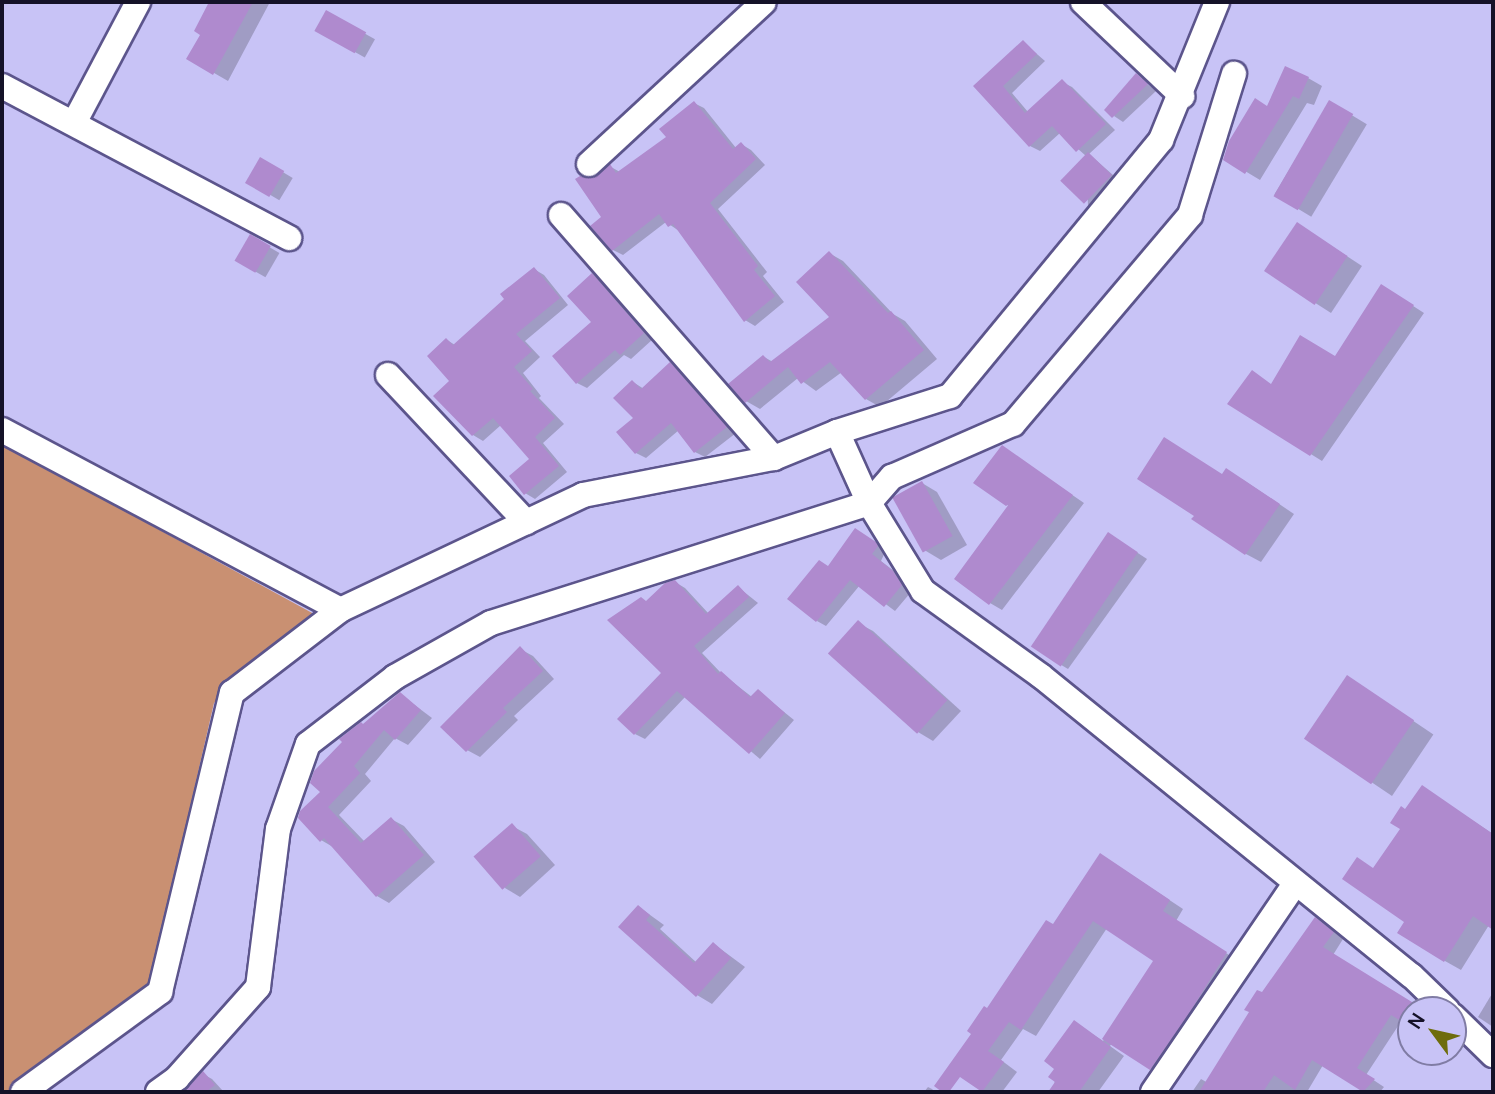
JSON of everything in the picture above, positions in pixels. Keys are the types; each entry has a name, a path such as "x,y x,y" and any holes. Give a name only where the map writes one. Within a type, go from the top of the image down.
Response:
{"street":[{"path":"74,123 138,2"},
{"path":"589,164 765,2"},
{"path":"1083,2 1182,96"},
{"path":"23,1092 160,992 232,693 340,610 583,495 774,458 837,432 950,396 1161,140 1182,96 1217,2"},
{"path":"158,1092 177,1078 258,987 278,829 308,744 395,677 491,623 869,503 892,477 1013,424 1189,215 1234,74"},
{"path":"2,86 289,238"},
{"path":"561,215 774,458"},
{"path":"388,375 526,522"},
{"path":"2,430 340,610"},
{"path":"837,432 869,503 923,591 1041,676 1412,976 1433,996"},
{"path":"1153,1092 1295,884"},
{"path":"1467,1030 1493,1055"}],"shaded area":[{"path":"2,444 314,614 214,703 147,994 15,1092 2,1092"}],"building":[{"path":"209,2 253,2 213,75 186,59 200,35 194,31"},
{"path":"326,10 366,32 355,53 314,31"},
{"path":"1023,40 1037,54 1003,86 1025,113 1062,79 1106,124 1076,152 1052,126 1029,147 973,86"},
{"path":"1285,66 1309,77 1299,99 1293,96 1245,174 1223,160 1229,141 1255,98 1267,106"},
{"path":"1136,73 1148,84 1112,118 1104,110"},
{"path":"1329,100 1353,114 1298,210 1274,196"},
{"path":"694,101 733,149 741,142 756,159 710,203 758,266 754,270 775,296 744,322 673,224 668,227 659,214 612,251 590,226 601,217 575,179 580,176 593,178 610,164 616,173 666,137 659,129"},
{"path":"1088,152 1112,175 1084,204 1060,181"},
{"path":"260,157 284,171 269,197 245,183"},
{"path":"1297,222 1348,256 1315,305 1264,271"},
{"path":"250,234 271,246 255,273 234,261"},
{"path":"829,251 888,313 891,311 924,350 865,400 830,362 801,384 788,367 745,403 728,384 763,355 770,362 829,317 796,282"},
{"path":"534,267 560,298 516,334 532,351 514,367 533,389 530,391 555,418 535,437 559,466 524,495 509,476 529,459 493,418 472,436 433,396 449,381 427,356 446,338 453,345 504,299 500,294"},
{"path":"592,273 644,333 620,355 615,350 576,384 552,356 591,322 567,296"},
{"path":"1381,284 1414,305 1310,456 1227,404 1252,370 1271,384 1300,335 1335,356"},
{"path":"670,362 727,427 694,453 671,423 635,454 616,432 633,418 613,398 632,380 641,389"},
{"path":"1164,437 1222,474 1226,468 1280,504 1245,555 1191,519 1194,516 1137,479"},
{"path":"1002,445 1073,495 989,605 954,579 1009,504 1006,506 973,483"},
{"path":"922,481 953,536 923,553 892,497"},
{"path":"855,528 876,542 878,546 872,554 893,571 902,585 884,607 850,580 816,622 787,599 819,560 828,566"},
{"path":"1108,532 1138,552 1061,667 1031,646"},
{"path":"675,580 706,614 738,585 749,597 694,646 718,674 721,671 750,697 758,689 785,713 749,754 677,691 634,735 617,719 661,673 607,620 641,597 646,601 665,583"},
{"path":"858,620 947,700 917,734 828,653"},
{"path":"520,646 543,671 503,708 507,712 466,752 440,727"},
{"path":"1347,675 1414,720 1371,784 1304,739"},
{"path":"400,692 421,710 395,740 384,730 354,766 360,773 328,807 361,843 391,817 424,855 376,897 324,838 320,842 298,818 300,811 320,792 310,783 314,771 342,742 339,739 361,722 363,724"},
{"path":"1422,785 1493,834 1493,930 1473,916 1444,962 1397,933 1404,922 1342,879 1357,857 1373,868 1400,829 1390,823 1401,806 1405,809"},
{"path":"512,823 541,856 502,890 474,856"},
{"path":"1100,853 1170,900 1163,911 1227,952 1190,1012 1150,1070 1102,1039 1153,961 1093,921 1021,1030 1009,1022 988,1051 1004,1062 982,1092 960,1077 949,1092 942,1092 934,1086 971,1034 967,1031 984,1006 987,1008 1046,920 1053,924"},
{"path":"638,905 650,915 646,920 694,963 713,942 731,958 696,997 618,927"},
{"path":"1315,917 1334,932 1323,947 1402,996 1397,996 1397,1019 1391,1015 1357,1068 1375,1079 1363,1092 1312,1060 1295,1090 1274,1075 1263,1092 1199,1092 1249,1012 1244,1010 1257,990 1262,992"},
{"path":"1074,1020 1111,1047 1079,1092 1048,1092 1055,1082 1048,1077 1054,1069 1044,1061"},
{"path":"203,1071 215,1085 206,1092 183,1092"}]}
